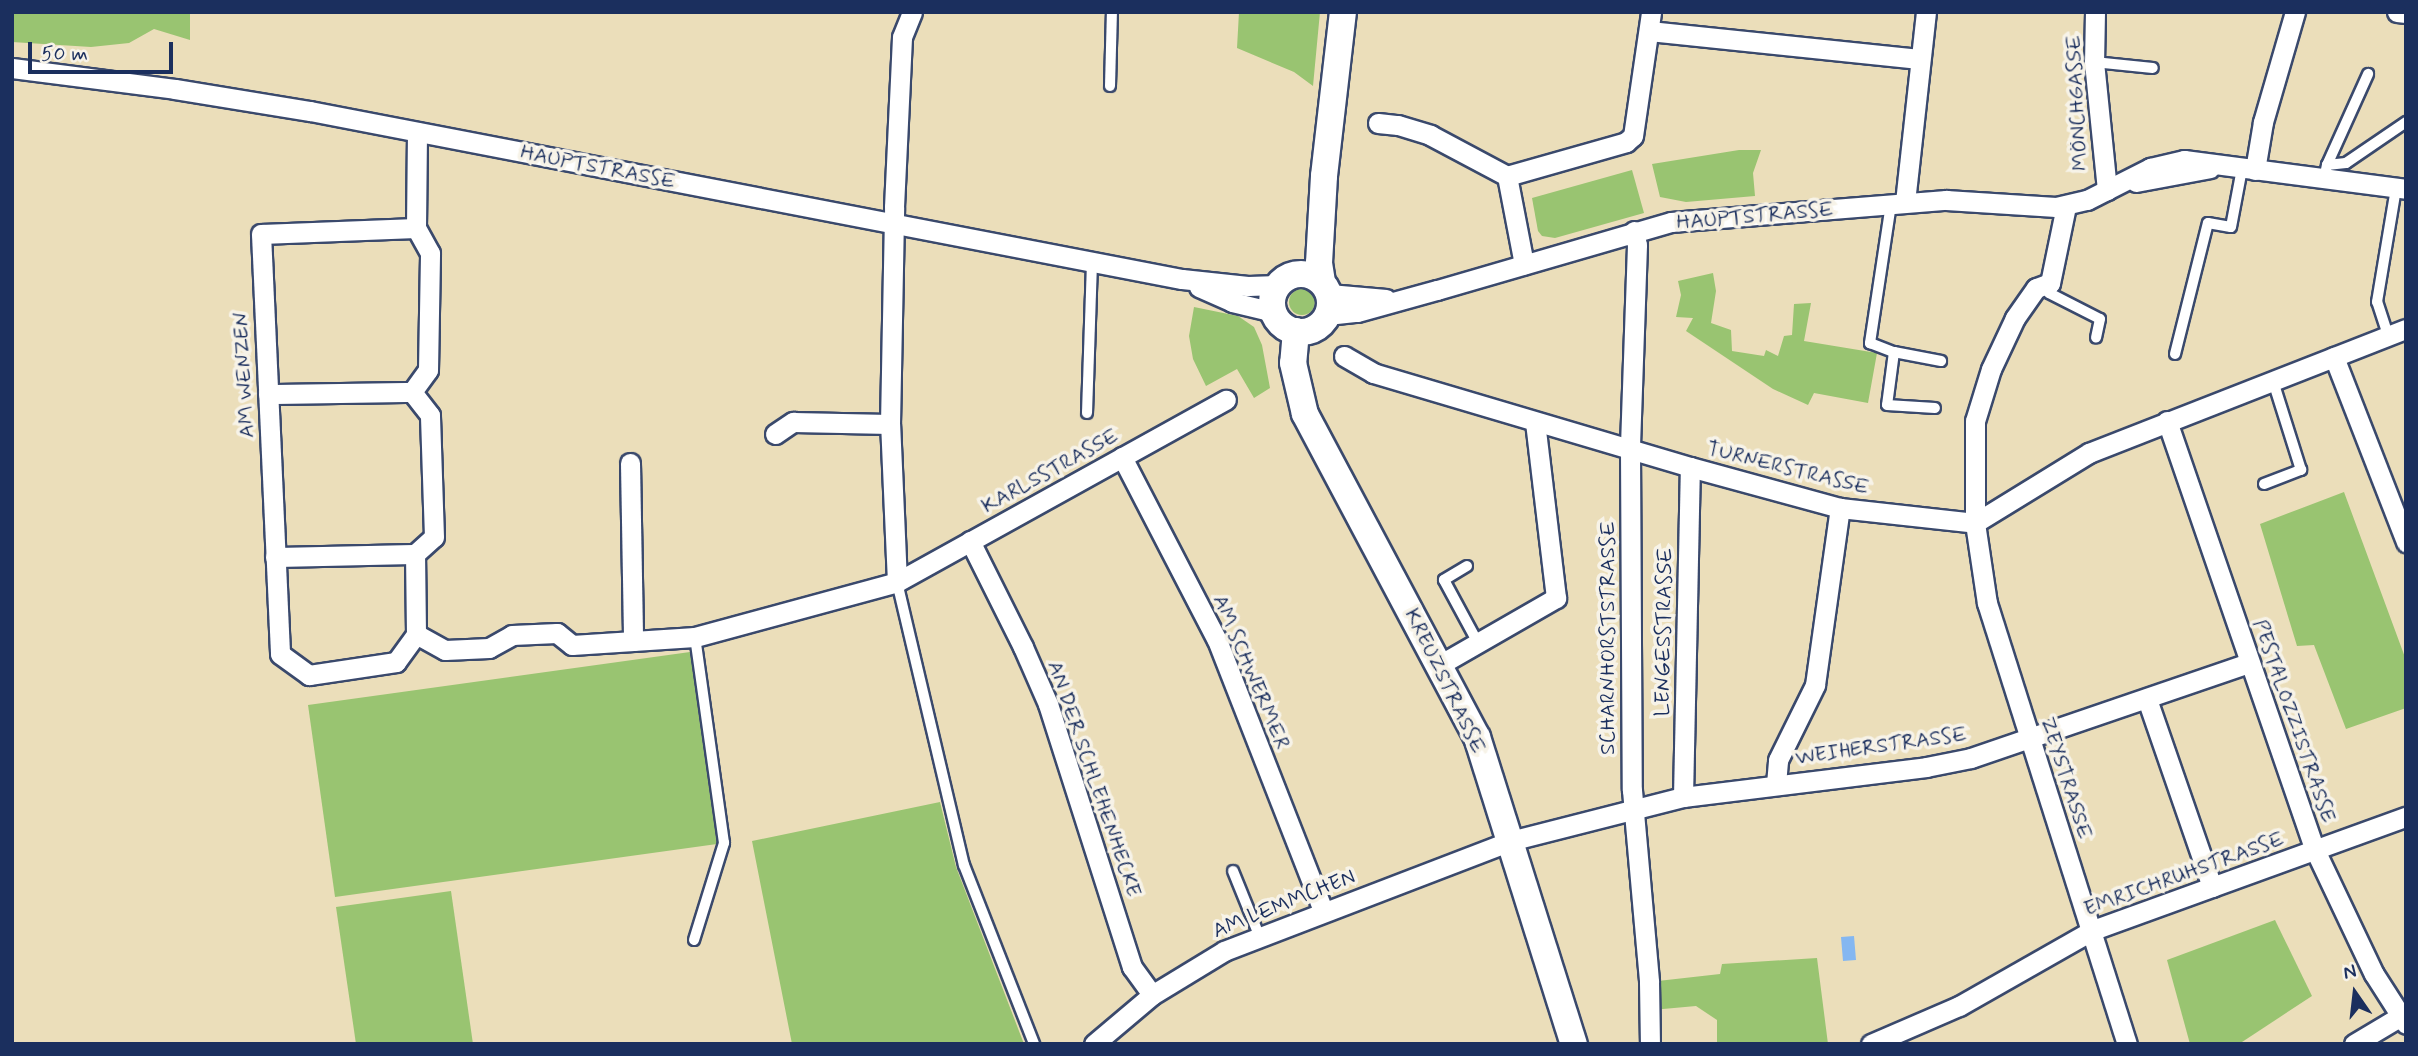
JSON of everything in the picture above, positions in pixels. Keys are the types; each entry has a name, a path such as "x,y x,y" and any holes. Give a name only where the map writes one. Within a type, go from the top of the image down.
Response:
{"street":[{"path":"897,582 890,424 895,225 902,37 912,12"},
{"path":"1296,331 1311,330 1326,297 1324,176 1343,12"},
{"path":"1898,203 1926,12"},
{"name":"MÖNCHGASSE","path":"2095,12 2094,62 2114,187"},
{"path":"2249,169 2295,12"},
{"path":"2397,12 2406,13"},
{"path":"1378,123 1398,125 1430,135 1507,176 1626,142 1633,136 1650,22 1920,59"},
{"name":"HAUPTSTRASSE","path":"12,68 175,89 417,132 1182,279 1248,286 1283,281 1306,274 1326,297 1394,300 1634,231 1699,218 1946,200 2066,206 2087,200 2114,187 2217,166 2325,172 2401,189"},
{"path":"412,391 428,370 430,253 416,228 417,132"},
{"path":"1274,312 1272,298 1304,246 1324,176"},
{"path":"1507,176 1524,264"},
{"path":"2050,283 2066,206"},
{"name":"AM WENZEN","path":"416,228 261,234 280,654 309,675 396,662 416,634"},
{"name":"SCHARNHORSTSTRASSE","path":"1634,231 1637,245 1630,450 1634,808 1649,982 1650,1044"},
{"name":"HAUPTSTRASSE","path":"1182,279 1232,302 1274,312 1282,325 1296,331"},
{"name":"ZEYSTRASSE","path":"2050,283 2036,288 2030,294 2015,318 1991,369 1975,421 1975,523 1987,603 2127,1044"},
{"name":"KREUZSTRASSE","path":"1296,331 1293,363 1306,414 1326,459 1441,664 1477,737 1574,1044"},
{"path":"1975,523 2089,453 2401,332"},
{"name":"TURNERSTRASSE","path":"1344,356 1373,373 1630,450 1840,508 1975,523"},
{"path":"2334,357 2406,542"},
{"path":"268,394 412,391"},
{"path":"275,557 415,554 434,537 430,415 412,391"},
{"name":"KARLSSTRASSE","path":"416,634 445,650 489,648 512,635 557,633 572,645 695,636 897,582 1226,400"},
{"name":"PESTALOZZISTRASSE","path":"2166,421 2315,850 2355,937 2404,1018"},
{"path":"775,434 793,422 890,424"},
{"path":"1441,664 1556,597 1535,422"},
{"name":"AM SCHWERMER","path":"1122,457 1217,640 1323,911"},
{"path":"630,463 633,641"},
{"name":"LENGESSTRASSE","path":"1683,797 1690,467"},
{"path":"1776,784 1778,760 1815,685 1840,508"},
{"name":"AN DER SCHLEHENHECKE","path":"970,541 1048,704 1132,967 1152,995"},
{"path":"415,554 416,634"},
{"name":"WEIHERSTRASSE","path":"1510,841 1683,797 1926,767 1971,758 2249,663"},
{"path":"2147,699 2212,887"},
{"name":"EMRICHRUHSTRASSE","path":"1871,1044 1959,1006 2093,930 2406,817"},
{"name":"AM LEMMCHEN","path":"1094,1044 1152,995 1224,951 1259,935 1510,841"},
{"path":"2354,1044 2404,1018"}],"lane":[{"path":"1110,86 1112,12"},
{"path":"2094,62 2153,68"},
{"path":"2325,172 2368,74"},
{"path":"2325,172 2346,163 2406,122"},
{"path":"2175,354 2208,223 2231,227 2249,169"},
{"path":"2401,189 2377,302 2401,332"},
{"path":"1898,203 1870,343 1894,352 1941,361"},
{"path":"1087,413 1091,261"},
{"path":"2050,283 2049,293 2100,319 2096,338"},
{"path":"1894,352 1887,405 1935,408"},
{"path":"2264,484 2301,470 2273,380"},
{"path":"1467,566 1444,580 1478,643"},
{"path":"897,582 964,866 1034,1044"},
{"path":"694,940 724,843 695,636"},
{"path":"1233,871 1259,935"}],"green space":[{"path":"12,12 190,12 190,40 154,29 129,43 91,47 12,42"},
{"path":"1239,12 1320,12 1313,86 1294,72 1237,48"},
{"path":"1739,150 1761,150 1753,173 1755,196 1686,202 1660,197 1652,164"},
{"path":"1632,170 1644,213 1555,238 1542,236 1538,231 1532,198"},
{"path":"1713,273 1716,291 1711,323 1731,330 1732,351 1764,356 1766,350 1778,356 1784,336 1792,335 1794,304 1811,303 1804,341 1877,353 1868,403 1814,393 1808,405 1773,389 1686,331 1693,318 1676,317 1681,295 1678,281"},
{"path":"1302,289 1311,293 1315,302 1311,311 1302,315 1293,311 1289,302 1293,293"},
{"path":"1194,307 1238,316 1254,327 1262,345 1270,388 1254,398 1237,369 1206,386 1193,359 1189,336"},
{"path":"2344,492 2406,660 2406,708 2346,729 2314,645 2297,646 2260,524"},
{"path":"690,652 717,844 335,897 308,705"},
{"path":"940,802 956,867 1024,1044 792,1044 752,841"},
{"path":"451,891 473,1044 356,1044 336,907"},
{"path":"2275,920 2312,996 2239,1044 2190,1044 2167,960"},
{"path":"1817,958 1828,1044 1717,1044 1717,1020 1696,1006 1652,1010 1649,982 1720,974 1722,964"}],"water":[{"path":"1854,936 1856,960 1843,961 1841,937"}]}
